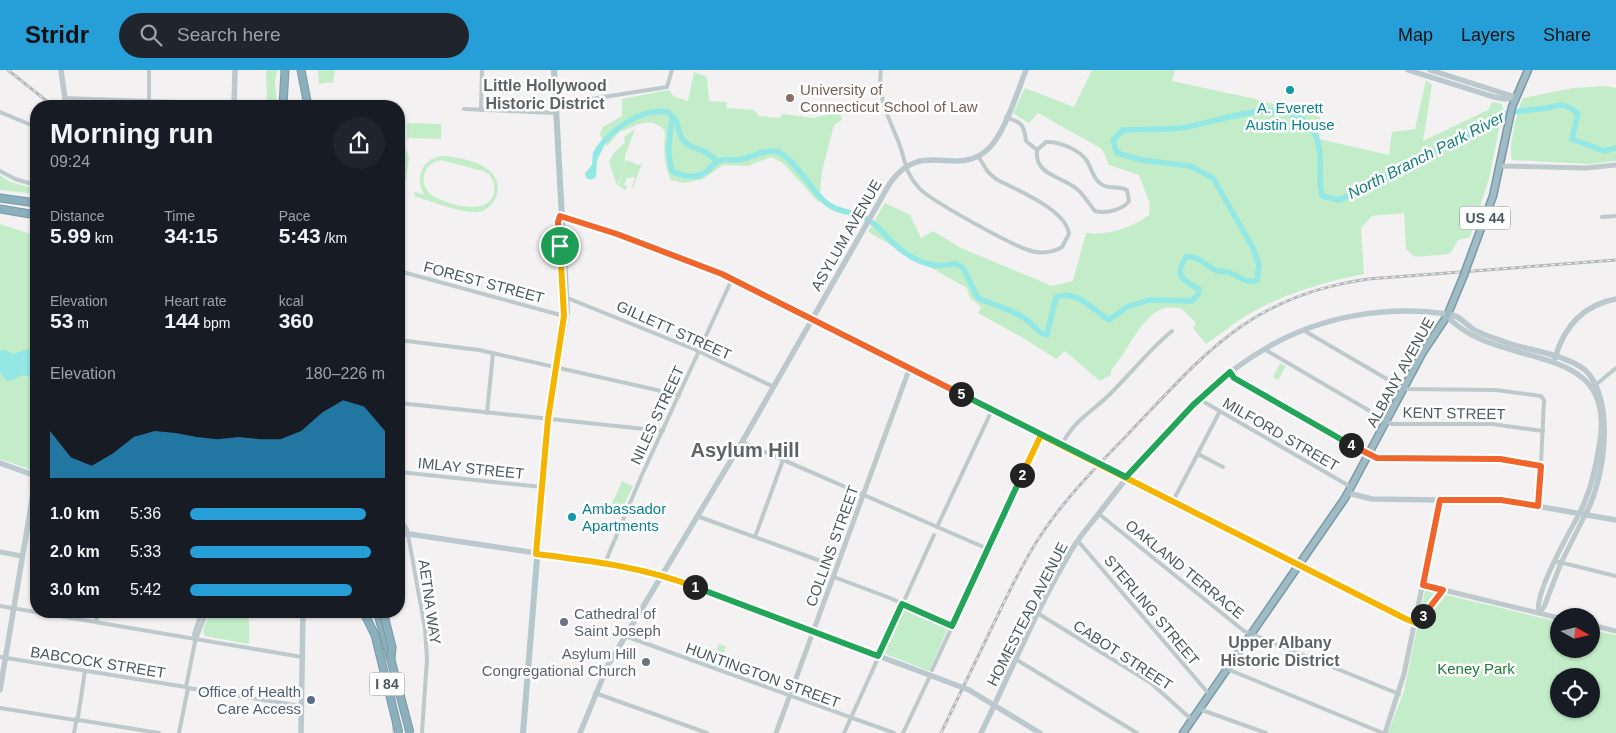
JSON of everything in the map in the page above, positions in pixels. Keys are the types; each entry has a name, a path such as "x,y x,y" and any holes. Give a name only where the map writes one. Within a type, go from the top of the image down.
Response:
{"highway":[{"path":"284,100 285,70"},
{"path":"301,70 307,100"},
{"name":"ALBANY AVENUE","path":"1183,733 1350,490 1404,389 1447,316 1491,201 1508,118 1515,97 1528,70"},
{"path":"0,198 30,202"},
{"path":"0,210 30,213"},
{"path":"367,618 375,635"},
{"name":"I 84","path":"371,618 399,733"},
{"name":"I 84","path":"379,618 410,733"},
{"path":"385,618 392,648 391,660"}],"main road":[{"path":"61,70 64,98"},
{"path":"234,100 235,70"},
{"path":"523,733 548,419 567,302 565,297 562,248 559,243 560,216 555,141 556,100 554,70"},
{"path":"905,167 926,159 957,161 978,156 993,144 1026,70"},
{"path":"1408,70 1420,72 1494,97 1505,99 1515,97"},
{"path":"1430,70 1515,97"},
{"name":"ASYLUM AVENUE","path":"580,733 595,693 625,636 742,442 890,183 905,167"},
{"path":"560,216 617,234 732,279 1298,564"},
{"path":"1555,360 1564,335 1577,317 1595,305 1616,299"},
{"name":"HOMESTEAD AVENUE","path":"981,733 1066,559 1126,477 1199,399 1230,372 1264,349 1303,330 1366,313 1411,311 1447,316"},
{"path":"1447,316 1469,334 1581,367 1598,383 1608,418 1600,457 1596,494 1582,515"},
{"path":"1555,360 1585,378 1603,404"},
{"path":"0,463 30,474"},
{"path":"1350,490 1366,499 1501,500 1616,520"},
{"path":"0,690 3,658 14,609 30,510"},
{"path":"405,532 409,534"},
{"path":"405,534 605,563 662,575 878,656 931,673 969,690 1040,733"},
{"path":"301,733 303,618"}],"street":[{"path":"56,70 61,70"},
{"path":"64,98 148,100 149,70"},
{"path":"481,110 482,70"},
{"path":"556,100 592,99 667,87 672,70"},
{"path":"881,70 883,105 901,150 905,167 919,188 929,196 1021,247 1042,253 1062,247 1068,234 1065,221 1052,210 996,179 988,172 978,156"},
{"path":"464,110 556,116"},
{"path":"0,112 30,124"},
{"path":"1006,117 1025,128 1026,141 1037,150"},
{"path":"1046,142 1058,143 1067,147 1086,159 1096,180 1100,184 1127,190 1129,201 1123,207 1105,212 1095,211 1075,188 1041,168 1037,163 1037,150 1046,142"},
{"path":"1499,166 1586,168 1616,165"},
{"path":"0,171 15,179 30,183"},
{"path":"1602,216 1616,216"},
{"name":"FOREST STREET","path":"405,273 564,316"},
{"name":"NILES STREET","path":"605,563 732,279"},
{"name":"GILLETT STREET","path":"565,297 699,351 774,387"},
{"path":"1303,330 1404,389 1514,391 1544,398 1538,506"},
{"path":"1062,445 1070,430 1081,418 1108,397 1172,332"},
{"path":"405,341 493,353 679,395"},
{"name":"KENT STREET","path":"1264,349 1392,424 1508,425 1542,431"},
{"path":"487,413 493,353"},
{"name":"COLLINS STREET","path":"776,733 910,367"},
{"path":"1598,383 1616,368"},
{"path":"1230,372 1234,378 1377,458 1500,459 1541,466"},
{"name":"MILFORD STREET","path":"1199,399 1350,490"},
{"path":"405,404 663,431"},
{"path":"937,527 992,410"},
{"path":"1173,502 1220,411"},
{"path":"903,733 1041,435"},
{"path":"742,442 988,549"},
{"path":"1198,454 1223,467"},
{"path":"755,537 783,460"},
{"name":"IMLAY STREET","path":"405,473 542,487"},
{"path":"1227,670 1384,733 1399,694 1416,623 1440,500"},
{"name":"OAKLAND TERRACE","path":"1098,514 1242,629 1399,694"},
{"path":"1539,613 1537,607 1540,595 1554,561 1582,515"},
{"path":"1539,613 1544,607 1582,515"},
{"path":"697,516 829,564"},
{"path":"405,524 409,534"},
{"name":"AETNA WAY","path":"409,534 426,631 427,659 422,733"},
{"path":"844,733 934,535"},
{"name":"STERLING STREET","path":"1078,541 1209,694"},
{"path":"0,552 22,556"},
{"path":"1554,561 1616,576"},
{"path":"1298,564 1416,623"},
{"path":"834,577 952,626"},
{"path":"1423,585 1550,616"},
{"path":"1416,623 1443,590"},
{"path":"0,606 30,611"},
{"name":"CABOT STREET","path":"1039,614 1152,683 1192,720"},
{"path":"76,618 302,658"},
{"path":"96,622 97,618"},
{"path":"196,639 194,632 199,618"},
{"path":"179,733 196,639 204,618"},
{"path":"1600,627 1616,631"},
{"name":"HUNTINGTON STREET","path":"625,636 894,733"},
{"name":"BABCOCK STREET","path":"3,658 301,706"},
{"path":"1017,660 1137,733"},
{"path":"74,733 85,671"},
{"path":"595,693 707,733"},
{"path":"0,708 159,733"},
{"path":"1199,709 1266,733"}],"green space":[{"path":"266,70 277,70 275,81 277,100 266,100"},
{"path":"318,70 335,70 333,82 319,84"},
{"path":"1092,70 1175,70 1172,81 1255,99 1320,117 1319,139 1389,155 1392,132 1415,129 1426,80 1432,85 1423,141 1488,110 1492,102 1502,104 1503,109 1489,179 1470,237 1458,240 1450,254 1415,257 1406,249 1404,213 1372,216 1361,228 1364,274 1318,285 1275,301 1242,318 1206,344 1193,328 1196,323 1181,308 1165,308 1149,318 1111,370 1111,375 1100,381 1065,351 1056,359 978,313 981,307 970,298 967,288 868,232 885,203 910,215 921,238 933,231 961,248 1052,286 1073,281 1086,233 1111,232 1134,224 1149,215 1150,204 1139,175 1109,165 1102,149 1038,113 1029,123 1013,113 1025,88 1074,107"},
{"path":"694,72 707,77 709,101 727,102 726,108 754,110 759,116 779,118 783,114 814,118 840,111 842,120 834,125 822,171 819,203 783,163 771,157 748,166 723,165 703,179 684,183 671,180 665,162 665,131 655,124 645,123 623,131 621,130 607,146 600,135 603,127 622,116 622,99 669,90 673,96 688,101"},
{"path":"1607,86 1616,88 1616,161 1589,164 1512,160 1511,147 1514,129 1523,98 1573,88"},
{"path":"407,123 441,124 441,139 407,138"},
{"path":"635,129 625,156 625,163 627,160 639,165 642,163 631,189 635,177 627,178 624,185 627,186 626,190 618,186 625,165 617,186 609,162 613,154 625,142 624,137"},
{"path":"405,149 409,156 405,180"},
{"path":"441,156 460,158 487,168 495,177 498,190 489,207 477,212 462,211 414,196 415,192 424,194 421,188 420,176 424,166 434,158","holes":["441,160 489,174 494,183 493,195 488,202 480,206 459,206 448,203 430,194 424,184 427,169 430,165"]},
{"path":"0,175 10,182 30,187 30,193 0,190"},
{"path":"0,224 30,234 30,469 0,459"},
{"path":"1280,363 1286,366 1278,380 1273,377"},
{"path":"622,481 633,486 619,515 609,511"},
{"name":"Keney Park","path":"1425,590 1550,620 1550,658 1600,658 1600,632 1616,635 1616,733 1388,733 1404,691"},
{"path":"904,609 948,628 929,671 883,653"},
{"path":"208,618 249,618 249,644 205,636 203,631"},
{"path":"719,644 726,646 718,668 710,665"}],"water":[{"path":"601,142 604,146 597,160 596,177 591,180 586,178 585,173 592,165 593,152"},
{"path":"28,349 30,351 30,379 28,376 21,375 12,381 7,381 0,372 0,351 6,350 13,354"}],"waterway":[{"name":"North Branch Park River","path":"598,149 611,134 628,121 648,113 668,112 672,117 669,144 670,163 672,171 681,175 703,174 721,160 737,160 768,151 778,152 796,167 819,196 829,205 838,210 868,219 891,241 913,258 929,264 946,265 955,263 963,268 978,298 1016,313 1047,335 1056,297 1064,295 1078,298 1109,320 1127,307 1149,300 1192,301 1199,293 1199,289 1184,280 1180,273 1182,263 1186,257 1194,257 1215,270 1231,273 1246,281 1257,280 1259,265 1253,248 1213,178 1190,166 1141,160 1117,153 1113,140 1123,130 1181,128 1252,112 1271,111 1288,113 1303,120 1314,132 1319,148 1322,196 1340,200 1507,113 1559,105 1566,106 1578,114 1572,139 1604,151 1616,148"},
{"name":"North Branch Park River","path":"672,117 676,120 679,132 687,144 709,154 717,161"}],"railway":[{"path":"8,70 46,100"},
{"path":"941,733 1015,580 1047,526 1081,484 1183,376 1208,352 1234,332 1262,314 1292,299 1327,287 1368,279 1616,260"},
{"path":"387,618 394,685 394,733"}],"place":[{"name":"A. Everett Austin House","path":"1290,90"},
{"name":"University of Connecticut School of Law","path":"790,98"},
{"name":"Ambassador Apartments","path":"572,517"},
{"name":"Cathedral of Saint Joseph","path":"564,622"},
{"name":"Asylum Hill Congregational Church","path":"646,662"},
{"name":"Office of Health Care Access","path":"311,700"}],"district":[{"name":"Little Hollywood Historic District","path":"545,94"},
{"name":"Asylum Hill","path":"745,450"},
{"name":"Upper Albany Historic District","path":"1280,651"}],"route":[{"path":"560,216 572,218 617,234 711,270 886,355 1014,422 1062,445 1126,477 1193,405 1230,372 1234,378 1373,457 1500,459 1541,466 1538,506 1501,500 1440,500 1423,585 1443,590 1416,623 1388,611 1041,435 952,626 902,604 878,656 670,578 617,565 536,554 548,419 564,316 563,304 565,297 562,248 560,246 558,222 560,216"}]}
